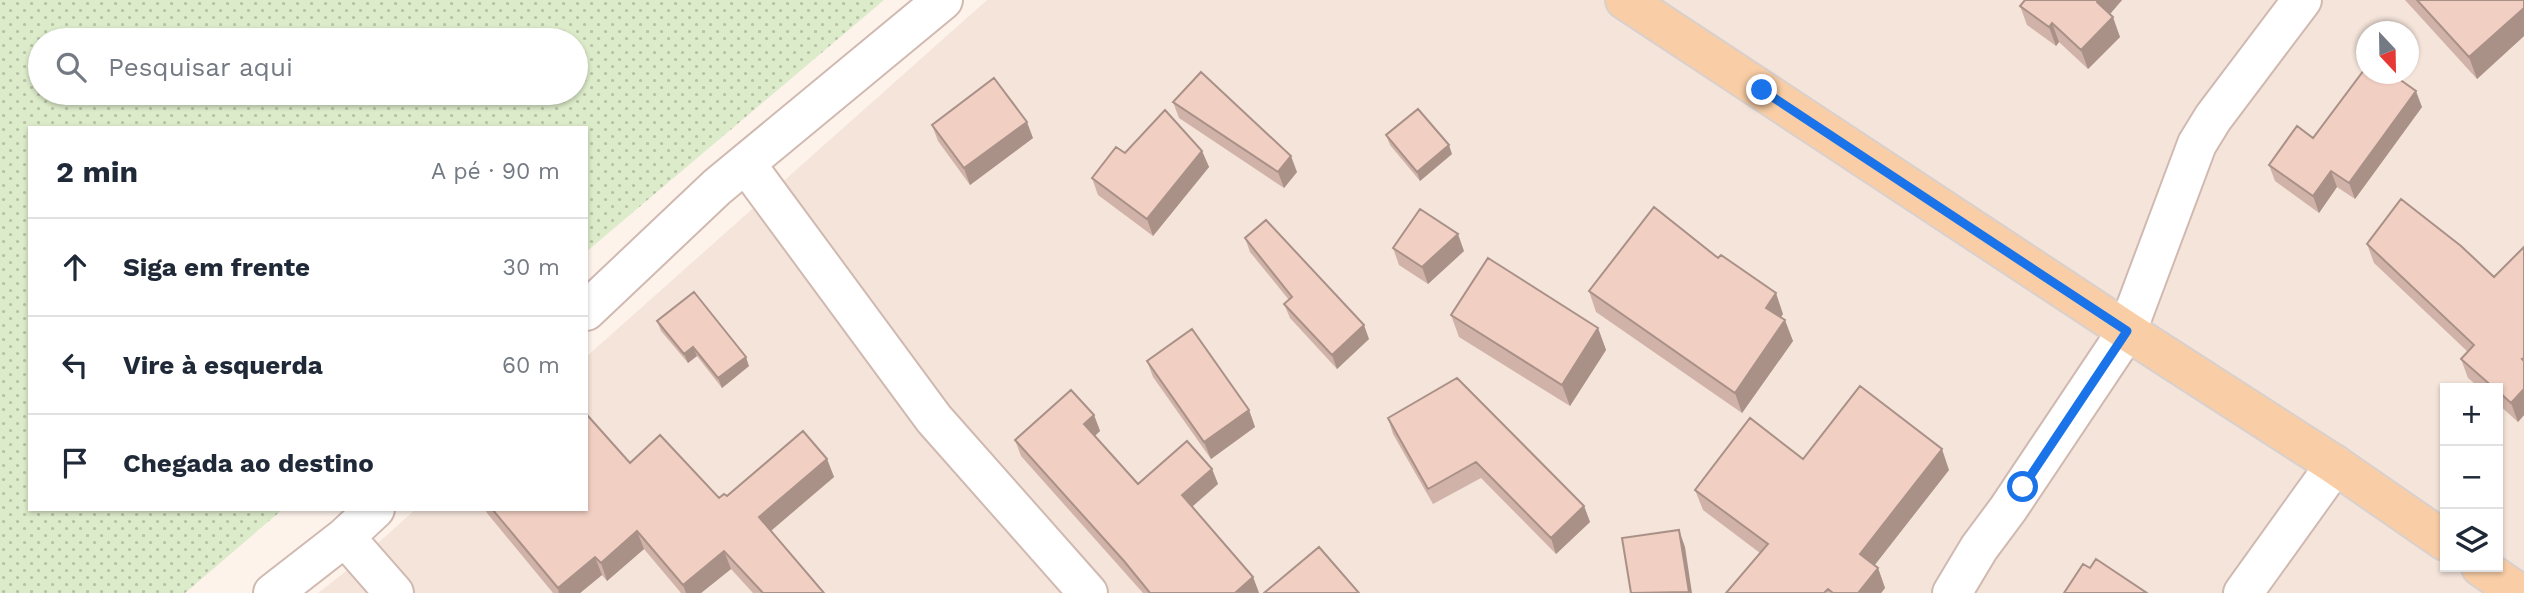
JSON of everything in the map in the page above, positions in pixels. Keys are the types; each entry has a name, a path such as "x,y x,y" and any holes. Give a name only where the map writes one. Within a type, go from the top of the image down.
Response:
{"main road":[{"path":"1625,0 2127,331 2336,465 2440,538"}],"street":[{"path":"588,309 718,187 943,0"},
{"path":"1952,593 1979,548 2127,331 2197,144 2213,118 2302,0"},
{"path":"746,164 934,419 1088,593"},
{"path":"2243,593 2336,465"},
{"path":"273,593 345,537 373,511"},
{"path":"345,537 394,593"}],"shaded area":[{"path":"987,0 2524,0 2524,593 318,593 414,511 588,511 588,355"}],"green space":[{"path":"0,0 884,0 588,250 588,126 28,126 28,511 281,511 185,593 0,593"}],"building":[{"path":"2025,0 2098,0 2113,17 2081,50 2052,23 2049,27 2020,6"},
{"path":"2417,0 2524,0 2524,8 2469,57"},
{"path":"1201,72 1291,156 1278,172 1173,102"},
{"path":"994,78 1027,122 964,168 932,125"},
{"path":"2356,81 2356,84 2406,84 2416,91 2349,183 2331,171 2313,196 2269,165 2297,126 2313,138"},
{"path":"1418,109 1449,145 1417,172 1386,135"},
{"path":"1165,110 1202,151 1147,219 1092,178 1116,147 1125,153"},
{"path":"2401,199 2461,246 2494,277 2524,247 2524,389 2511,403 2503,396 2503,383 2488,383 2461,359 2474,345 2367,244"},
{"path":"1654,207 1718,258 1721,255 1776,293 1766,308 1785,320 1735,393 1589,291"},
{"path":"1420,209 1458,234 1422,267 1393,248"},
{"path":"1266,220 1364,325 1332,355 1284,304 1292,297 1245,238"},
{"path":"1488,258 1598,328 1562,385 1451,315"},
{"path":"694,292 746,357 718,378 693,347 684,354 657,321"},
{"path":"1192,329 1249,410 1204,442 1147,361"},
{"path":"1457,378 1584,506 1551,538 1476,462 1428,489 1388,418"},
{"path":"1860,386 1942,449 1860,554 1878,568 1858,593 1833,593 1828,589 1824,593 1726,593 1768,544 1695,490 1750,418 1803,459"},
{"path":"1071,390 1094,415 1084,424 1138,484 1187,441 1212,469 1182,495 1253,577 1235,593 1150,593 1015,440"},
{"path":"588,416 630,463 660,435 719,498 724,494 727,496 803,431 827,459 759,517 824,593 763,593 724,551 683,585 637,531 601,563 595,557 558,588 494,511 588,511"},
{"path":"1679,530 1689,592 1631,593 1622,538"},
{"path":"1319,547 1359,593 1264,593"},
{"path":"2096,559 2147,593 2064,593 2083,564 2090,568"}],"route":[{"path":"1762,90 2127,331 2023,487"}]}
